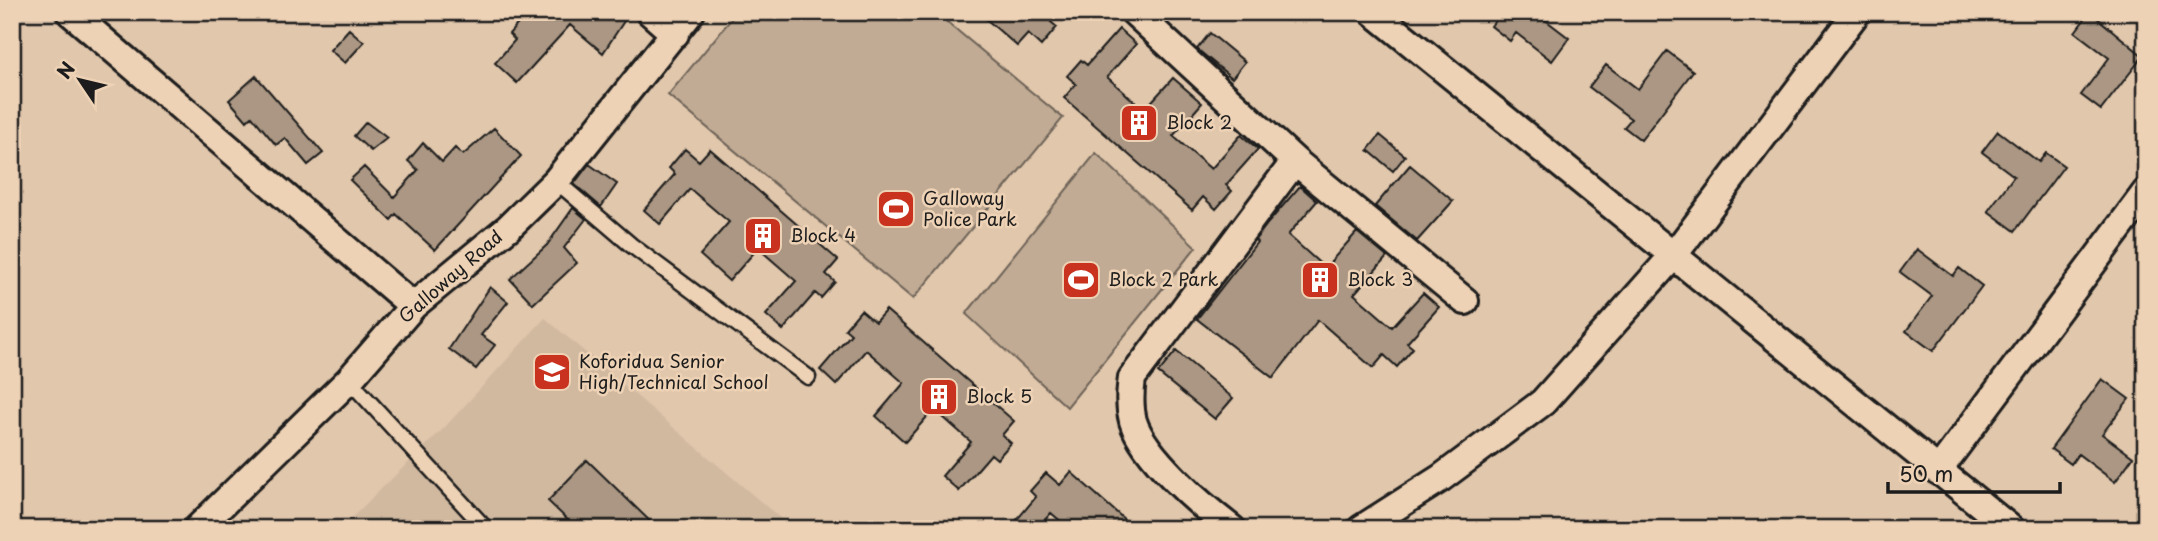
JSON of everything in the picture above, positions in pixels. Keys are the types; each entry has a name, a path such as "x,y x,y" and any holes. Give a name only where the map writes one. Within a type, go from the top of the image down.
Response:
{"street":[{"path":"70,12 413,306"},
{"path":"650,12 675,34"},
{"name":"Galloway Road","path":"197,529 349,380 413,306 509,226 556,181 691,12"},
{"path":"1134,12 1295,161 1465,302"},
{"path":"1373,12 1403,21 1673,256 2011,529"},
{"path":"1361,529 1441,478 1542,402 1673,256 1857,12"},
{"path":"1232,529 1208,511 1146,446 1133,422 1129,400 1132,378 1295,161"},
{"path":"1938,471 2146,191"}],"lane":[{"path":"556,181 631,245 807,377"},
{"path":"349,380 486,529"}],"shaded area":[{"name":"Galloway Police Park","path":"737,12 935,12 1063,118 913,299 668,95"},
{"name":"Block 2 Park","path":"1096,153 1196,247 1067,407 966,314"},
{"name":"Koforidua Senior High/Technical School","path":"545,318 793,529 340,529 445,427"}],"building":[{"path":"528,12 630,12 603,53 570,25 517,83 495,63 515,40 509,34"},
{"path":"978,12 1059,12 1051,22 1057,27 1041,46 1028,34 1017,46"},
{"path":"1502,12 1535,12 1569,38 1552,61 1516,33 1510,41 1491,26"},
{"path":"2090,12 2143,56 2101,110 2081,95 2109,58 2075,32"},
{"path":"349,29 364,42 345,63 330,50"},
{"name":"Block 2","path":"1119,29 1136,44 1107,77 1144,110 1173,78 1202,103 1173,136 1211,169 1241,135 1258,149 1226,185 1232,191 1216,209 1203,197 1192,210 1064,98 1076,84 1067,76 1081,60 1087,65"},
{"path":"1210,33 1245,62 1232,78 1197,49"},
{"path":"1667,51 1693,71 1641,140 1624,127 1631,119 1589,87 1606,65 1638,89"},
{"path":"256,76 323,153 308,165 285,138 276,145 252,116 247,121 229,100"},
{"path":"366,122 387,138 371,151 354,136"},
{"path":"494,128 521,156 435,250 396,214 391,220 350,180 364,167 394,197 418,170 408,161 423,143 442,162 455,148 463,155"},
{"path":"1998,131 2039,162 2046,153 2064,166 2015,231 1988,211 2014,176 1982,152"},
{"path":"1380,135 1405,156 1393,171 1368,150"},
{"name":"Block 4","path":"685,149 699,161 710,149 838,260 826,274 835,282 821,298 815,293 783,330 766,315 796,281 758,248 729,281 700,255 729,222 690,189 660,224 644,210 675,174 669,168"},
{"path":"589,164 617,184 601,207 574,184"},
{"path":"1410,165 1453,201 1417,241 1375,206"},
{"name":"Block 3","path":"1300,186 1317,201 1288,235 1325,268 1357,232 1387,257 1354,294 1392,327 1423,293 1439,307 1407,343 1413,348 1397,367 1384,355 1373,368 1318,320 1273,378 1197,319 1257,242 1255,240 1268,223"},
{"path":"573,208 586,219 564,248 577,263 533,304 510,279 547,245"},
{"path":"1917,249 1953,276 1959,268 1982,286 1933,351 1906,331 1932,296 1900,272"},
{"path":"490,287 508,302 481,335 495,345 476,369 449,349"},
{"name":"Block 5","path":"861,310 875,322 886,310 1014,421 1002,435 1011,443 997,459 991,454 959,491 942,476 971,442 934,409 905,442 876,416 904,383 866,350 836,385 820,370 851,334 845,329"},
{"path":"1176,351 1233,398 1215,419 1158,373"},
{"path":"2102,379 2129,399 2102,434 2133,457 2115,482 2078,454 2071,464 2051,449"},
{"path":"587,460 658,529 577,529 548,501"},
{"path":"1071,472 1135,529 1070,529 1051,513 1037,529 1009,529 1036,497 1030,491 1046,473 1060,485"}],"place":[{"name":"Block 2","path":"1139,123"},
{"name":"Galloway Police Park","path":"896,209"},
{"name":"Block 4","path":"763,236"},
{"name":"Block 2 Park","path":"1081,280"},
{"name":"Block 3","path":"1320,280"},
{"name":"Koforidua Senior High/Technical School","path":"552,372"},
{"name":"Block 5","path":"939,397"}]}
